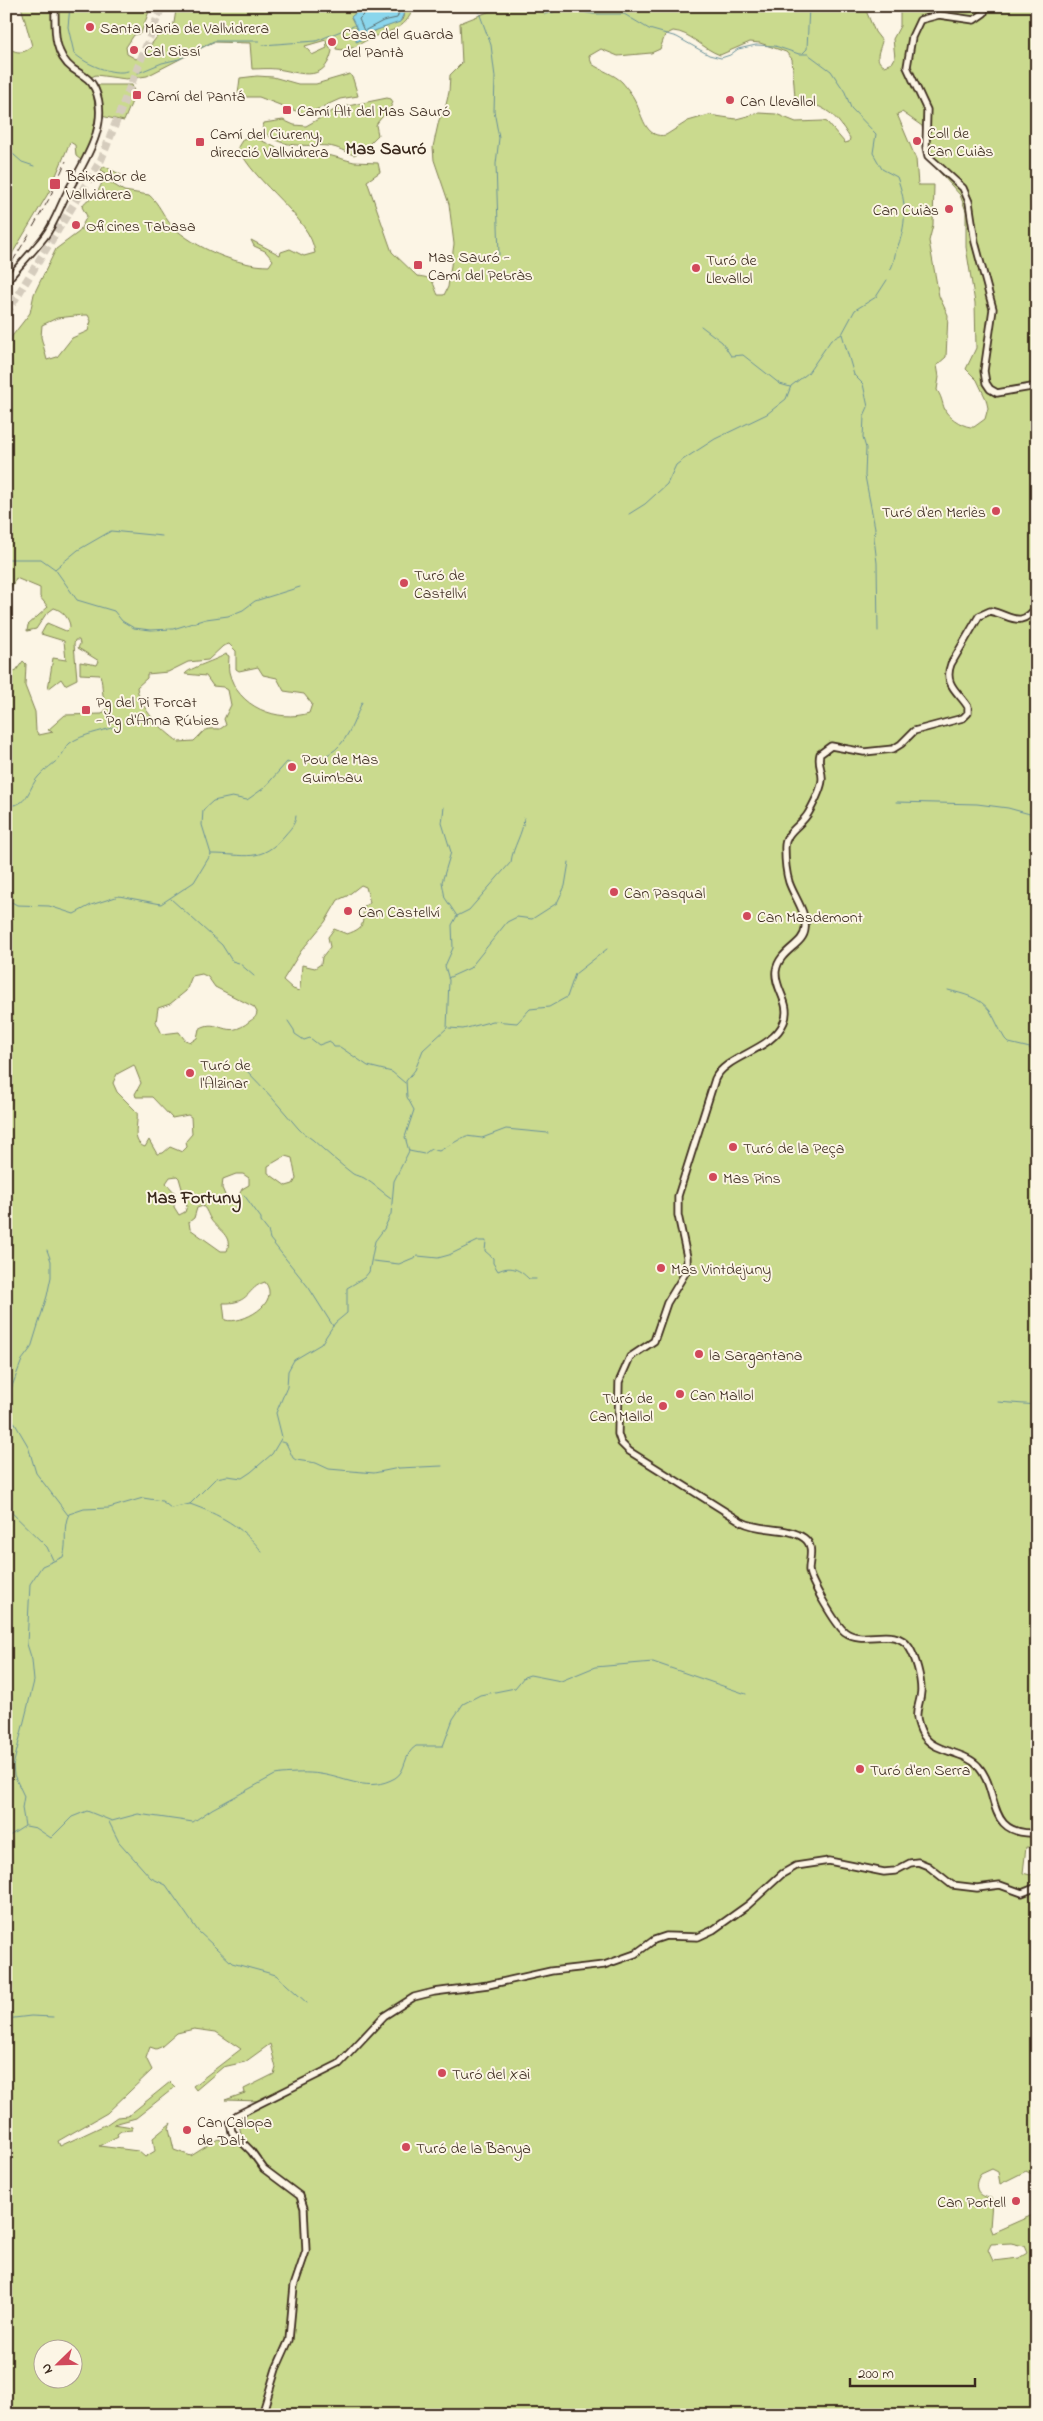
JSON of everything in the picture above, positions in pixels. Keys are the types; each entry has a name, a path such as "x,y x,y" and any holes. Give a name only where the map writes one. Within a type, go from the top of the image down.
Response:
{"main road":[{"path":"6,282 46,235 86,160 98,123 98,99 91,82 72,68 62,56 56,37 55,6"},
{"path":"985,6 984,13 974,20 939,15 920,20 912,37 907,67 927,110 926,143 928,156 963,188 969,202 974,242 993,309 984,371 986,383 996,393 1037,386"},
{"path":"1037,606 1027,617 1020,620 990,611 979,616 948,672 952,688 968,707 968,713 963,718 914,731 893,749 864,752 831,746 820,754 821,784 809,812 789,834 785,844 789,881 799,902 805,925 803,936 786,952 778,965 776,978 784,999 785,1019 775,1035 745,1056 722,1068 714,1081 678,1196 678,1215 687,1257 686,1270 663,1313 654,1341 630,1357 621,1374 618,1389 618,1429 621,1444 629,1452 745,1524 790,1533 806,1539 810,1548 809,1569 812,1579 843,1630 854,1636 896,1637 903,1640 908,1646 916,1662 921,1686 916,1710 917,1719 927,1741 966,1758 979,1768 1005,1825 1017,1832 1037,1832"},
{"path":"262,2415 276,2369 290,2340 294,2286 306,2255 305,2210 300,2196 266,2172 251,2151 232,2132 230,2123 237,2115 339,2064 384,2016 414,1997 434,1992 488,1985 551,1971 604,1965 635,1954 654,1940 666,1936 698,1938 748,1906 782,1874 796,1866 829,1861 884,1872 895,1871 910,1862 918,1862 928,1866 948,1883 958,1886 982,1888 1000,1885 1022,1893 1037,1887"}],"green space":[{"path":"21,6 151,6 141,33 134,35 126,47 127,54 136,59 143,55 160,33 174,23 176,10 172,6 364,6 351,17 357,29 357,42 374,31 402,20 407,6 414,6 410,15 401,26 353,47 345,50 336,49 337,41 329,39 328,44 332,51 328,62 323,69 316,73 252,69 250,43 213,42 147,76 126,79 96,75 91,77 96,114 87,151 81,160 76,156 75,145 70,142 49,192 6,264 6,201 10,181 6,180 6,46 12,50 22,52 32,46","holes":["326,40 327,48 312,55 305,46"]},
{"path":"503,6 864,6 875,32 882,41 878,58 884,66 892,63 895,58 893,39 900,26 900,6 1037,6 1037,1848 1026,1847 1023,1873 1030,1875 1037,1873 1037,2177 1026,2171 1000,2184 998,2172 992,2169 981,2174 978,2178 977,2190 982,2195 991,2198 990,2228 992,2233 1037,2213 1037,2415 6,2415 6,667 15,672 23,661 26,664 25,686 35,712 36,731 39,735 53,732 48,730 65,715 102,714 108,707 103,695 100,675 80,674 80,662 97,665 99,661 78,648 79,640 75,640 74,644 77,679 65,685 61,679 48,689 53,658 66,660 64,641 41,634 47,623 66,631 70,627 69,621 63,613 54,608 46,614 36,629 27,631 28,625 48,607 40,597 40,588 16,578 6,597 6,344 30,313 34,294 56,249 79,232 87,216 82,207 84,203 95,197 103,181 106,180 124,191 149,195 172,226 181,234 192,242 231,259 244,263 269,266 273,260 265,251 254,246 251,240 280,255 281,252 290,249 304,256 315,253 304,226 256,174 238,147 243,139 252,136 283,151 332,156 354,162 378,163 380,172 367,181 392,252 417,276 430,279 438,295 444,295 448,287 454,244 449,204 434,160 433,147 439,120 445,109 450,75 462,63 460,23","holes":["673,31 691,37 720,55 750,42 760,43 786,52 792,59 795,98 801,103 817,106 830,113 838,120 850,138 849,142 845,143 827,122 796,122 776,114 759,113 736,119 709,115 688,121 666,135 654,134 647,127 631,93 622,82 592,64 589,56 601,49 618,56 651,53 660,49 665,35","902,112 922,126 927,158 960,195 966,211 966,247 975,303 976,348 966,369 977,380 988,408 985,419 974,427 963,425 948,415 937,390 939,377 937,365 946,357 948,315 939,296 929,241 933,225 934,185 918,185 916,159 897,114","88,315 91,321 88,331 72,338 57,357 47,360 41,337 42,325 57,318","229,644 236,651 236,669 239,671 258,667 263,675 277,678 284,691 304,694 312,704 309,713 297,716 272,714 250,703 233,684 229,672 229,656 226,654 185,674 206,676 213,686 223,687 228,690 231,705 224,719 226,725 220,729 205,730 194,741 179,742 152,718 142,703 137,687 147,678 147,674 168,672 188,662 208,660 223,646","361,885 366,887 370,903 364,906 361,926 347,934 334,929 328,937 330,947 322,957 321,964 315,968 302,965 299,991 293,989 283,980 301,951 325,922 338,900 347,896","202,974 208,977 215,987 254,1007 257,1012 256,1016 241,1027 234,1029 212,1025 206,1026 199,1029 197,1038 191,1042 185,1040 179,1032 162,1034 156,1022 158,1008 170,1004 186,991 192,976","134,1065 141,1083 135,1094 136,1097 152,1097 172,1118 188,1115 191,1117 192,1134 186,1141 187,1147 182,1152 170,1147 163,1153 157,1154 149,1140 145,1147 140,1145 136,1137 137,1112 117,1092 113,1083 117,1074","285,1156 292,1158 296,1179 293,1184 286,1186 268,1173 268,1166","236,1174 243,1174 249,1178 249,1185 242,1189 237,1199 228,1202 222,1188 223,1179","177,1176 179,1178 187,1206 185,1212 179,1215 174,1207 175,1193 166,1183 170,1177","203,1206 211,1220 226,1237 228,1241 227,1251 221,1251 190,1229 189,1222 194,1218 197,1208","265,1282 269,1290 268,1298 264,1305 250,1316 232,1321 225,1320 223,1303 239,1301 254,1288","194,2029 216,2032 241,2049 193,2086 196,2090 223,2067 245,2062 270,2044 276,2068 274,2074 244,2089 245,2093 225,2100 262,2101 238,2118 241,2134 239,2144 234,2146 229,2142 218,2139 191,2156 174,2150 169,2128 171,2123 153,2138 155,2151 145,2157 138,2151 99,2146 118,2136 117,2134 121,2131 132,2130 132,2127 114,2124 136,2118 175,2087 170,2082 128,2116 117,2117 107,2124 60,2146 58,2141 107,2113 152,2070 146,2058 150,2047 156,2049 177,2033","1011,2243 1024,2246 1027,2253 1019,2258 993,2261 988,2250 991,2244"]},
{"path":"350,74 358,96 340,99 311,112 301,113 259,97 240,97 238,94 240,78 273,77 298,84 316,84"},
{"path":"97,85 132,85 135,94 124,121 101,116"},
{"path":"387,98 393,102 376,125 378,135 362,151 354,155 338,148 284,143 269,136 262,129 264,123 283,120 294,125 306,126 338,108"},
{"path":"104,166 125,177 120,184 105,175 106,173 101,170"}],"water":[{"path":"364,6 407,6 400,22 374,31 356,42 357,29 351,17"}],"waterway":[{"path":"70,6 68,27 74,53 100,68 115,72 128,71"},
{"path":"803,53 807,49 809,6"},
{"path":"477,7 491,45 495,77 494,111 499,138 496,164 499,255"},
{"path":"545,14 566,9 593,14 624,14 649,29 677,37 709,55 721,58 730,55 738,49 756,45 775,46 799,54 808,54 831,71 845,92 851,108 876,134 873,153 882,169 897,177 903,196 904,223 890,270"},
{"path":"263,45 316,41 356,25"},
{"path":"138,73 162,63 179,59 214,41 259,41"},
{"path":"6,148 22,162 34,166"},
{"path":"629,514 645,504 667,484 676,465 684,459 715,439 767,414 786,399 791,386 808,373 831,340 842,334 855,310 876,297 887,280"},
{"path":"701,326 722,342 731,356 743,355 780,384 790,387"},
{"path":"842,334 854,375 863,384 868,407 864,416 863,438 866,448 865,476 875,528 878,631"},
{"path":"6,559 41,559 55,569 78,550 111,531 162,536"},
{"path":"55,569 77,600 114,611 122,621 134,628 151,630 173,629 206,619 228,616 243,610 255,601 300,587"},
{"path":"307,762 324,757 341,744 353,724 362,702"},
{"path":"6,805 19,804 23,801 38,777 59,759 70,743 86,735 114,727"},
{"path":"211,854 202,825 203,810 213,801 232,797 247,800 264,788 287,762 295,766"},
{"path":"896,802 977,804 1008,808 1037,816"},
{"path":"444,807 442,823 451,852 442,882 445,898 457,916"},
{"path":"212,854 243,856 260,854 276,844 290,829 295,822 296,816"},
{"path":"6,1838 25,1826 22,1808 24,1796 14,1775 13,1766 34,1681 32,1660 27,1644 30,1584 42,1566 63,1557 66,1524 69,1514 84,1509 109,1508 143,1498 162,1501 171,1508 190,1504 216,1478 227,1476 242,1478 272,1454 282,1437 276,1413 287,1387 288,1371 294,1360 321,1344 335,1323 347,1313 347,1288 364,1278 369,1272 375,1241 384,1229 391,1214 394,1181 409,1151 405,1137 414,1110 407,1097 406,1081 415,1070 423,1050 447,1028 449,980 445,966 453,948 452,925 457,916 469,910 511,862 524,818"},
{"path":"6,899 17,905 49,906 74,914 91,905 119,896 161,904 194,882 211,854"},
{"path":"448,978 470,968 507,922 517,917 532,919 557,903 565,886 569,862"},
{"path":"171,899 222,945 232,961 239,963 254,976"},
{"path":"449,1028 463,1029 493,1021 517,1023 530,1009 549,1007 567,997 575,974 607,949"},
{"path":"948,990 981,1002 990,1011 1005,1039 1009,1043 1030,1048 1037,1058"},
{"path":"288,1021 295,1034 304,1040 310,1038 319,1045 330,1041 334,1047 340,1047 368,1066 392,1072 405,1083"},
{"path":"246,1070 301,1131 353,1174 364,1178 391,1198"},
{"path":"409,1151 424,1154 431,1149 439,1151 466,1136 482,1138 506,1129 548,1133"},
{"path":"244,1195 261,1218 261,1222 268,1231 270,1239 309,1288 333,1326"},
{"path":"373,1261 399,1264 418,1256 438,1258 449,1255 478,1241 486,1241 485,1251 493,1258 493,1263 498,1271 511,1268 529,1279 536,1279"},
{"path":"47,1250 51,1261 51,1277 47,1296 31,1348 22,1360 11,1389 10,1405 11,1417 28,1446 36,1473 68,1515"},
{"path":"998,1402 1037,1405"},
{"path":"281,1442 286,1443 293,1458 296,1460 316,1463 329,1469 374,1473 399,1468 442,1466"},
{"path":"190,1504 230,1522 247,1535 262,1552"},
{"path":"6,1507 47,1547 53,1560"},
{"path":"1030,1645 1037,1648"},
{"path":"26,1826 36,1828 51,1838 72,1817 87,1811 112,1821 138,1814 193,1822 212,1809 275,1775 281,1774 315,1773 358,1783 376,1784 385,1782 399,1775 409,1753 416,1746 443,1746 453,1719 463,1704 480,1695 515,1688 524,1677 530,1675 561,1681 595,1667 653,1662 746,1694"},
{"path":"109,1822 119,1842 151,1878 166,1885 198,1931 232,1963 276,1975 307,2003"},
{"path":"6,2019 31,2016 53,2017"}],"tunnel":[{"path":"6,314 101,160 162,6"}],"railway":[{"path":"33,227 49,199 66,161"},
{"path":"6,272 31,231"}],"place":[{"name":"Santa Maria de Vallvidrera","path":"90,27"},
{"name":"Casa del Guarda del Pantà","path":"332,42"},
{"name":"Cal Sissí","path":"134,50"},
{"name":"Camí del Pantá","path":"137,95"},
{"name":"Can Llevallol","path":"730,100"},
{"name":"Camí Alt del Mas Sauró","path":"287,110"},
{"name":"Coll de Can Cuiàs","path":"917,141"},
{"name":"Camí del Ciureny, direcció Vallvidrera","path":"200,142"},
{"name":"Baixador de Vallvidrera","path":"55,184"},
{"name":"Can Cuiàs","path":"949,209"},
{"name":"Oficines Tabasa","path":"76,225"},
{"name":"Mas Sauró - Camí del Pebràs","path":"418,265"},
{"name":"Turó de Llevallol","path":"696,268"},
{"name":"Turó d'en Merlès","path":"996,511"},
{"name":"Turó de Castellví","path":"404,583"},
{"name":"Pg del Pi Forcat - Pg d'Anna Rúbies","path":"86,710"},
{"name":"Pou de Mas Guimbau","path":"292,767"},
{"name":"Can Pasqual","path":"614,892"},
{"name":"Can Castellví","path":"348,911"},
{"name":"Can Masdemont","path":"747,916"},
{"name":"Turó de l'Alzinar","path":"190,1073"},
{"name":"Turó de la Peça","path":"733,1147"},
{"name":"Mas Pins","path":"713,1177"},
{"name":"Mas Vintdejuny","path":"661,1268"},
{"name":"la Sargantana","path":"699,1354"},
{"name":"Can Mallol","path":"680,1394"},
{"name":"Turó de Can Mallol","path":"663,1406"},
{"name":"Turó d'en Serra","path":"860,1769"},
{"name":"Turó del Xai","path":"442,2073"},
{"name":"Can Calopa de Dalt","path":"187,2130"},
{"name":"Turó de la Banya","path":"406,2147"},
{"name":"Can Portell","path":"1016,2201"}],"district":[{"name":"Mas Sauró","path":"386,148"},
{"name":"Mas Fortuny","path":"194,1197"}]}
